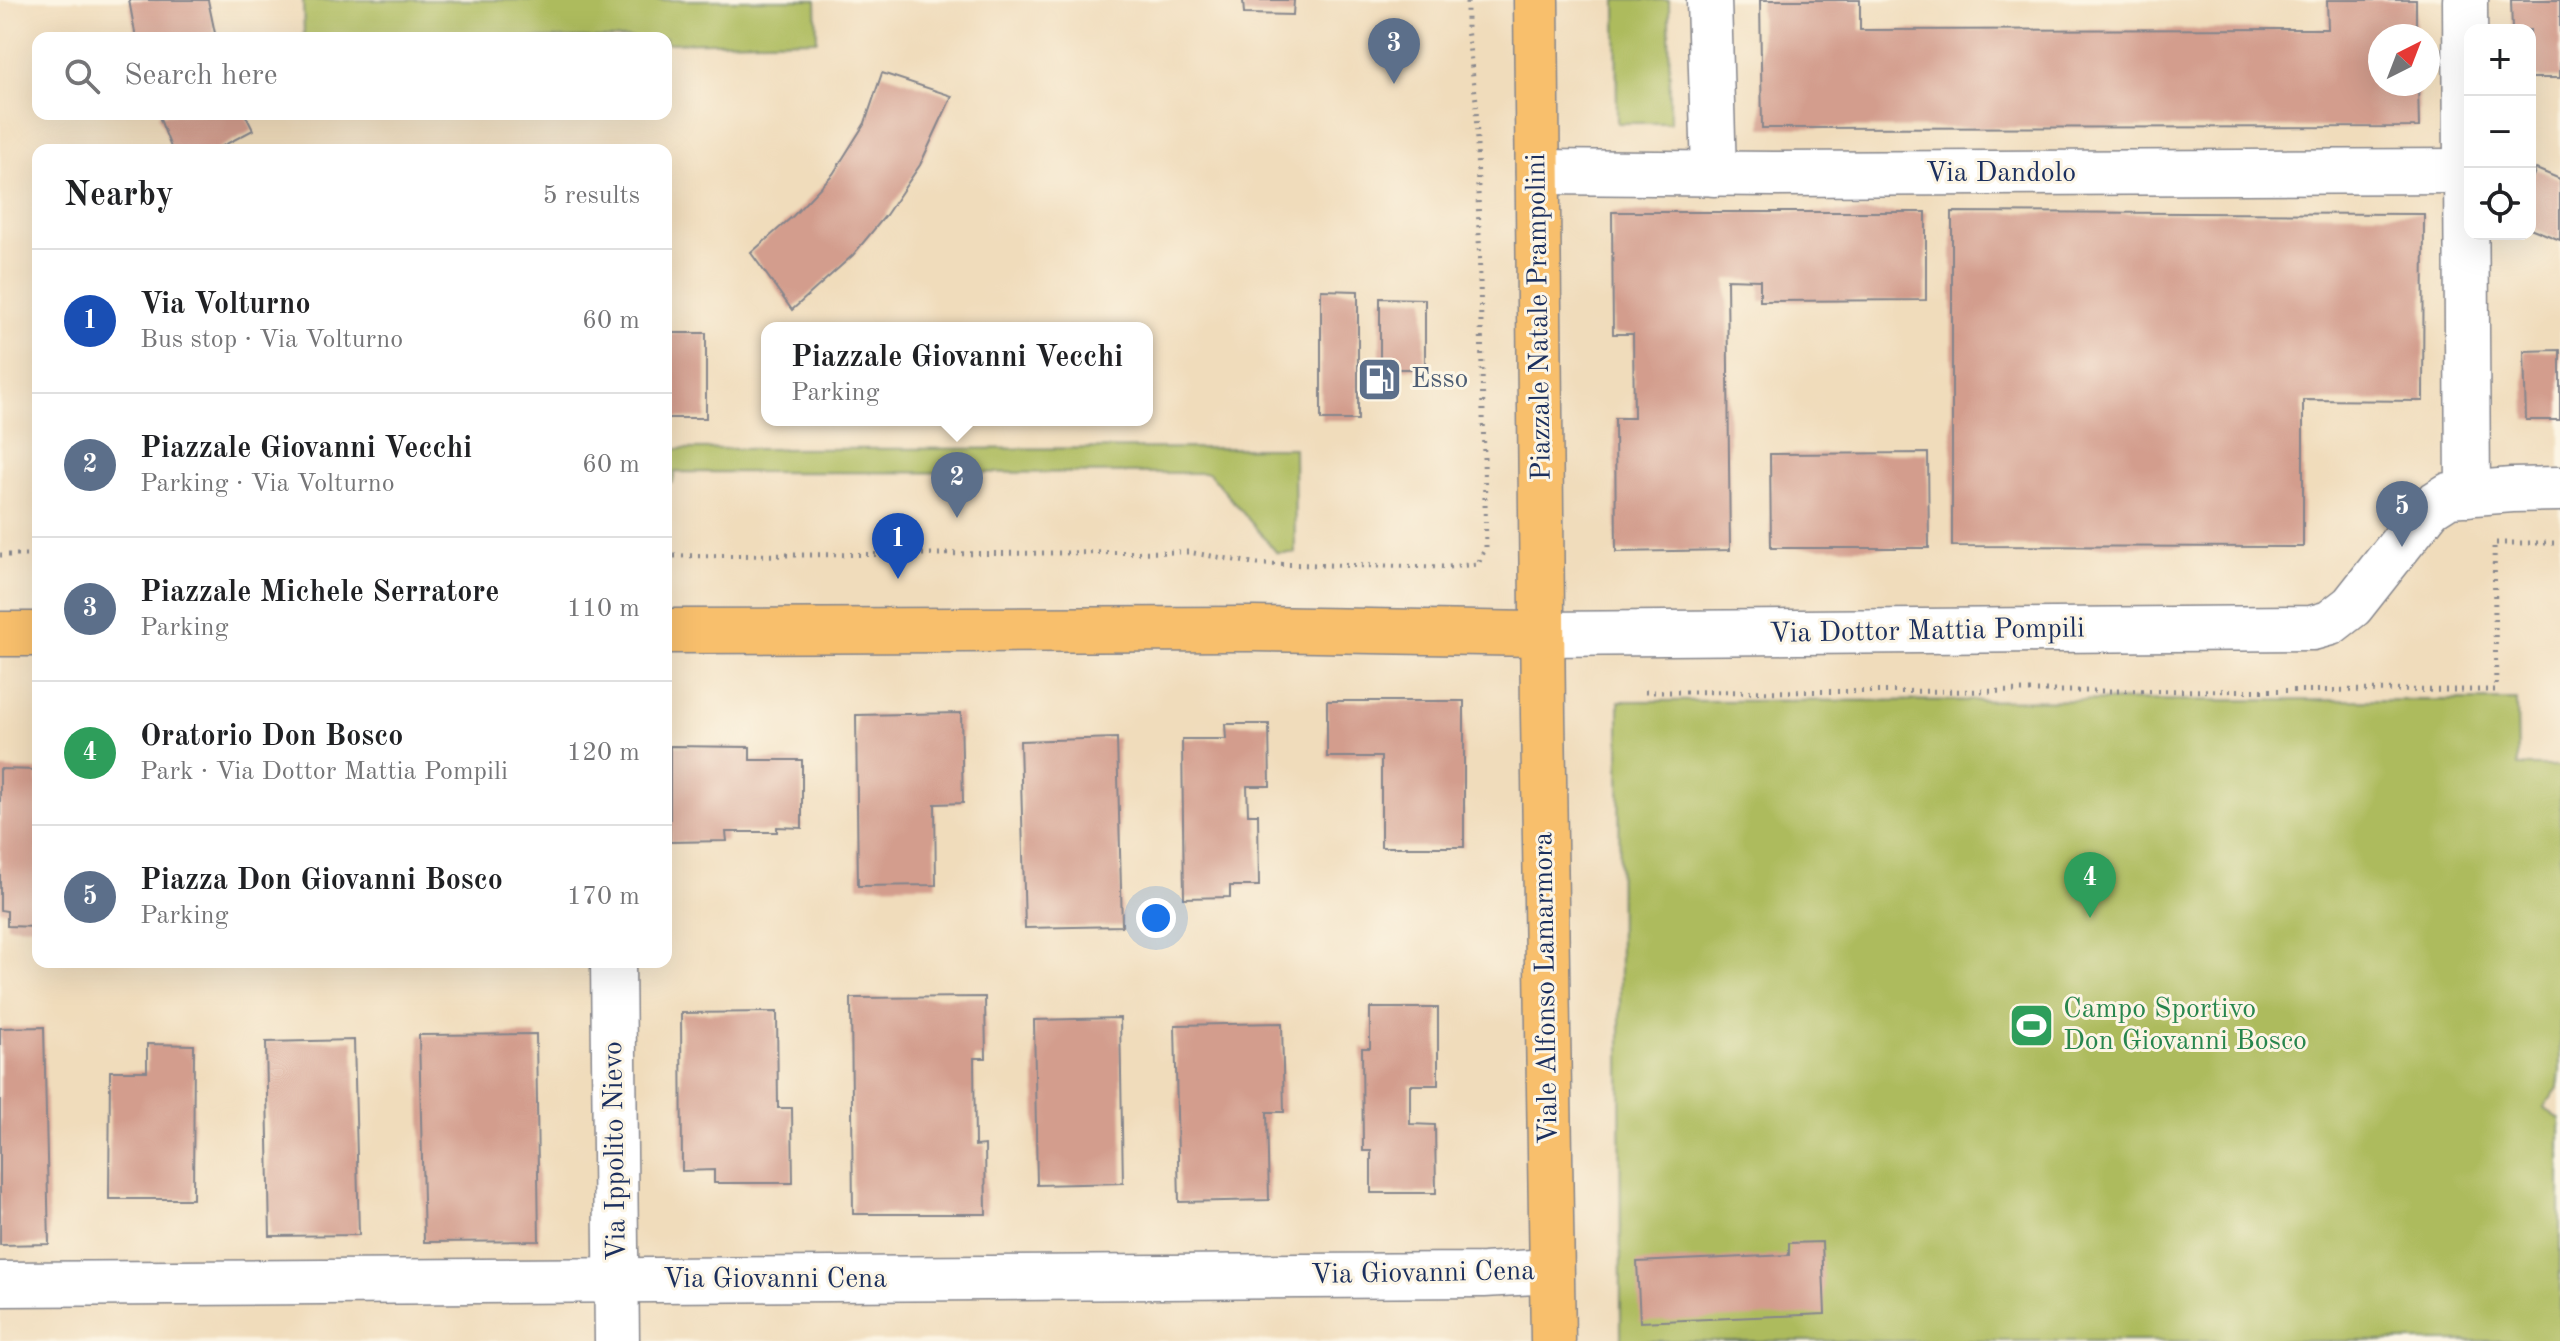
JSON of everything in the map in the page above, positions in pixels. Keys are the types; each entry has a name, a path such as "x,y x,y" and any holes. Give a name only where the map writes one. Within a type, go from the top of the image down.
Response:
{"main road":[{"name":"Piazzale Natale Prampolini","path":"1536,0 1542,634"},
{"path":"672,631 1254,629 1542,634"},
{"path":"0,634 32,634"},
{"name":"Viale Alfonso Lamarmora","path":"1542,634 1553,1341"}],"street":[{"path":"1709,0 1714,174"},
{"path":"2464,168 2465,0"},
{"name":"Via Dandolo","path":"1538,172 2464,171"},
{"path":"2465,240 2468,494 2560,489"},
{"name":"Via Dottor Mattia Pompili","path":"1542,634 2312,628 2330,623 2352,606 2430,507 2449,495 2468,494"},
{"name":"Via Ippolito Nievo","path":"613,968 617,1341"},
{"name":"Via Giovanni Cena","path":"0,1284 1468,1275 1550,1271"}],"path":[{"path":"672,556 1188,552 1258,564 1434,567 1478,564 1486,547 1484,399 1476,101 1467,29 1467,0"},
{"path":"0,555 32,555"}],"green space":[{"path":"303,0 816,0 817,40 672,43 672,32 304,32"},
{"path":"1616,0 1669,0 1670,123 1617,123"},
{"path":"1294,448 1295,553 1277,553 1209,473 675,472 672,482 672,449"},
{"path":"2517,700 2518,766 2560,766 2560,1070 2558,1088 2544,1108 2560,1119 2560,1341 1621,1341 1619,701"}],"building":[{"path":"129,0 208,0 215,32 135,32"},
{"path":"1243,0 1294,0 1293,15 1244,14"},
{"path":"1760,0 1860,0 1860,30 2328,29 2327,0 2416,0 2416,24 2368,24 2368,96 2418,96 2419,127 1762,128"},
{"path":"2511,0 2560,0 2560,78 2536,78 2536,24 2512,24"},
{"path":"882,73 952,96 920,165 886,215 853,255 792,310 751,253 793,216 833,174 865,123"},
{"path":"160,120 248,120 253,130 226,144 170,144"},
{"path":"2536,169 2560,179 2560,240 2536,230"},
{"path":"1612,212 1926,212 1926,300 1760,301 1760,280 1727,279 1730,550 1616,552 1615,418 1634,418 1633,334 1613,334"},
{"path":"1952,212 2424,214 2423,401 2303,400 2303,547 1952,546"},
{"path":"1321,290 1358,291 1358,420 1321,420"},
{"path":"1380,298 1425,299 1425,369 1380,369"},
{"path":"672,333 706,333 706,418 672,418"},
{"path":"2560,350 2560,420 2526,420 2524,351"},
{"path":"1928,453 1929,548 1771,548 1770,454"},
{"path":"1327,701 1464,701 1464,847 1381,847 1381,757 1327,757"},
{"path":"961,713 963,803 935,804 936,885 858,886 856,715"},
{"path":"1225,724 1269,724 1270,786 1247,786 1248,814 1258,814 1259,886 1230,886 1230,897 1184,898 1182,739 1226,739"},
{"path":"1117,738 1122,926 1025,928 1020,741"},
{"path":"672,746 750,747 750,760 802,760 802,828 777,827 777,832 726,832 727,841 672,842"},
{"path":"0,769 32,770 32,927 7,926 7,911 0,910"},
{"path":"985,997 986,1058 974,1058 975,1146 985,1145 986,1214 853,1214 851,998"},
{"path":"1370,1008 1438,1008 1438,1085 1410,1085 1410,1124 1435,1125 1436,1193 1371,1193 1371,1151 1363,1151 1362,1048 1370,1048"},
{"path":"777,1012 778,1108 792,1108 793,1183 714,1183 714,1170 682,1171 681,1013"},
{"path":"1120,1018 1123,1183 1037,1185 1034,1020"},
{"path":"1282,1023 1284,1112 1267,1112 1269,1200 1179,1202 1175,1025"},
{"path":"44,1027 49,1244 0,1245 0,1028"},
{"path":"536,1034 539,1241 424,1242 419,1035"},
{"path":"354,1040 359,1235 270,1236 266,1042"},
{"path":"147,1044 194,1045 193,1199 109,1199 110,1071 147,1071"},
{"path":"1822,1242 1825,1314 1640,1322 1637,1262 1789,1255 1789,1243"}],"place":[{"name":"Piazzale Michele Serratore","path":"1394,84"},
{"name":"Esso","path":"1380,380"},
{"name":"Piazzale Giovanni Vecchi","path":"957,518"},
{"name":"Piazza Don Giovanni Bosco","path":"2402,547"},
{"name":"Via Volturno","path":"898,579"},
{"name":"Oratorio Don Bosco","path":"2090,918"},
{"name":"Campo Sportivo Don Giovanni Bosco","path":"2032,1026"}]}
